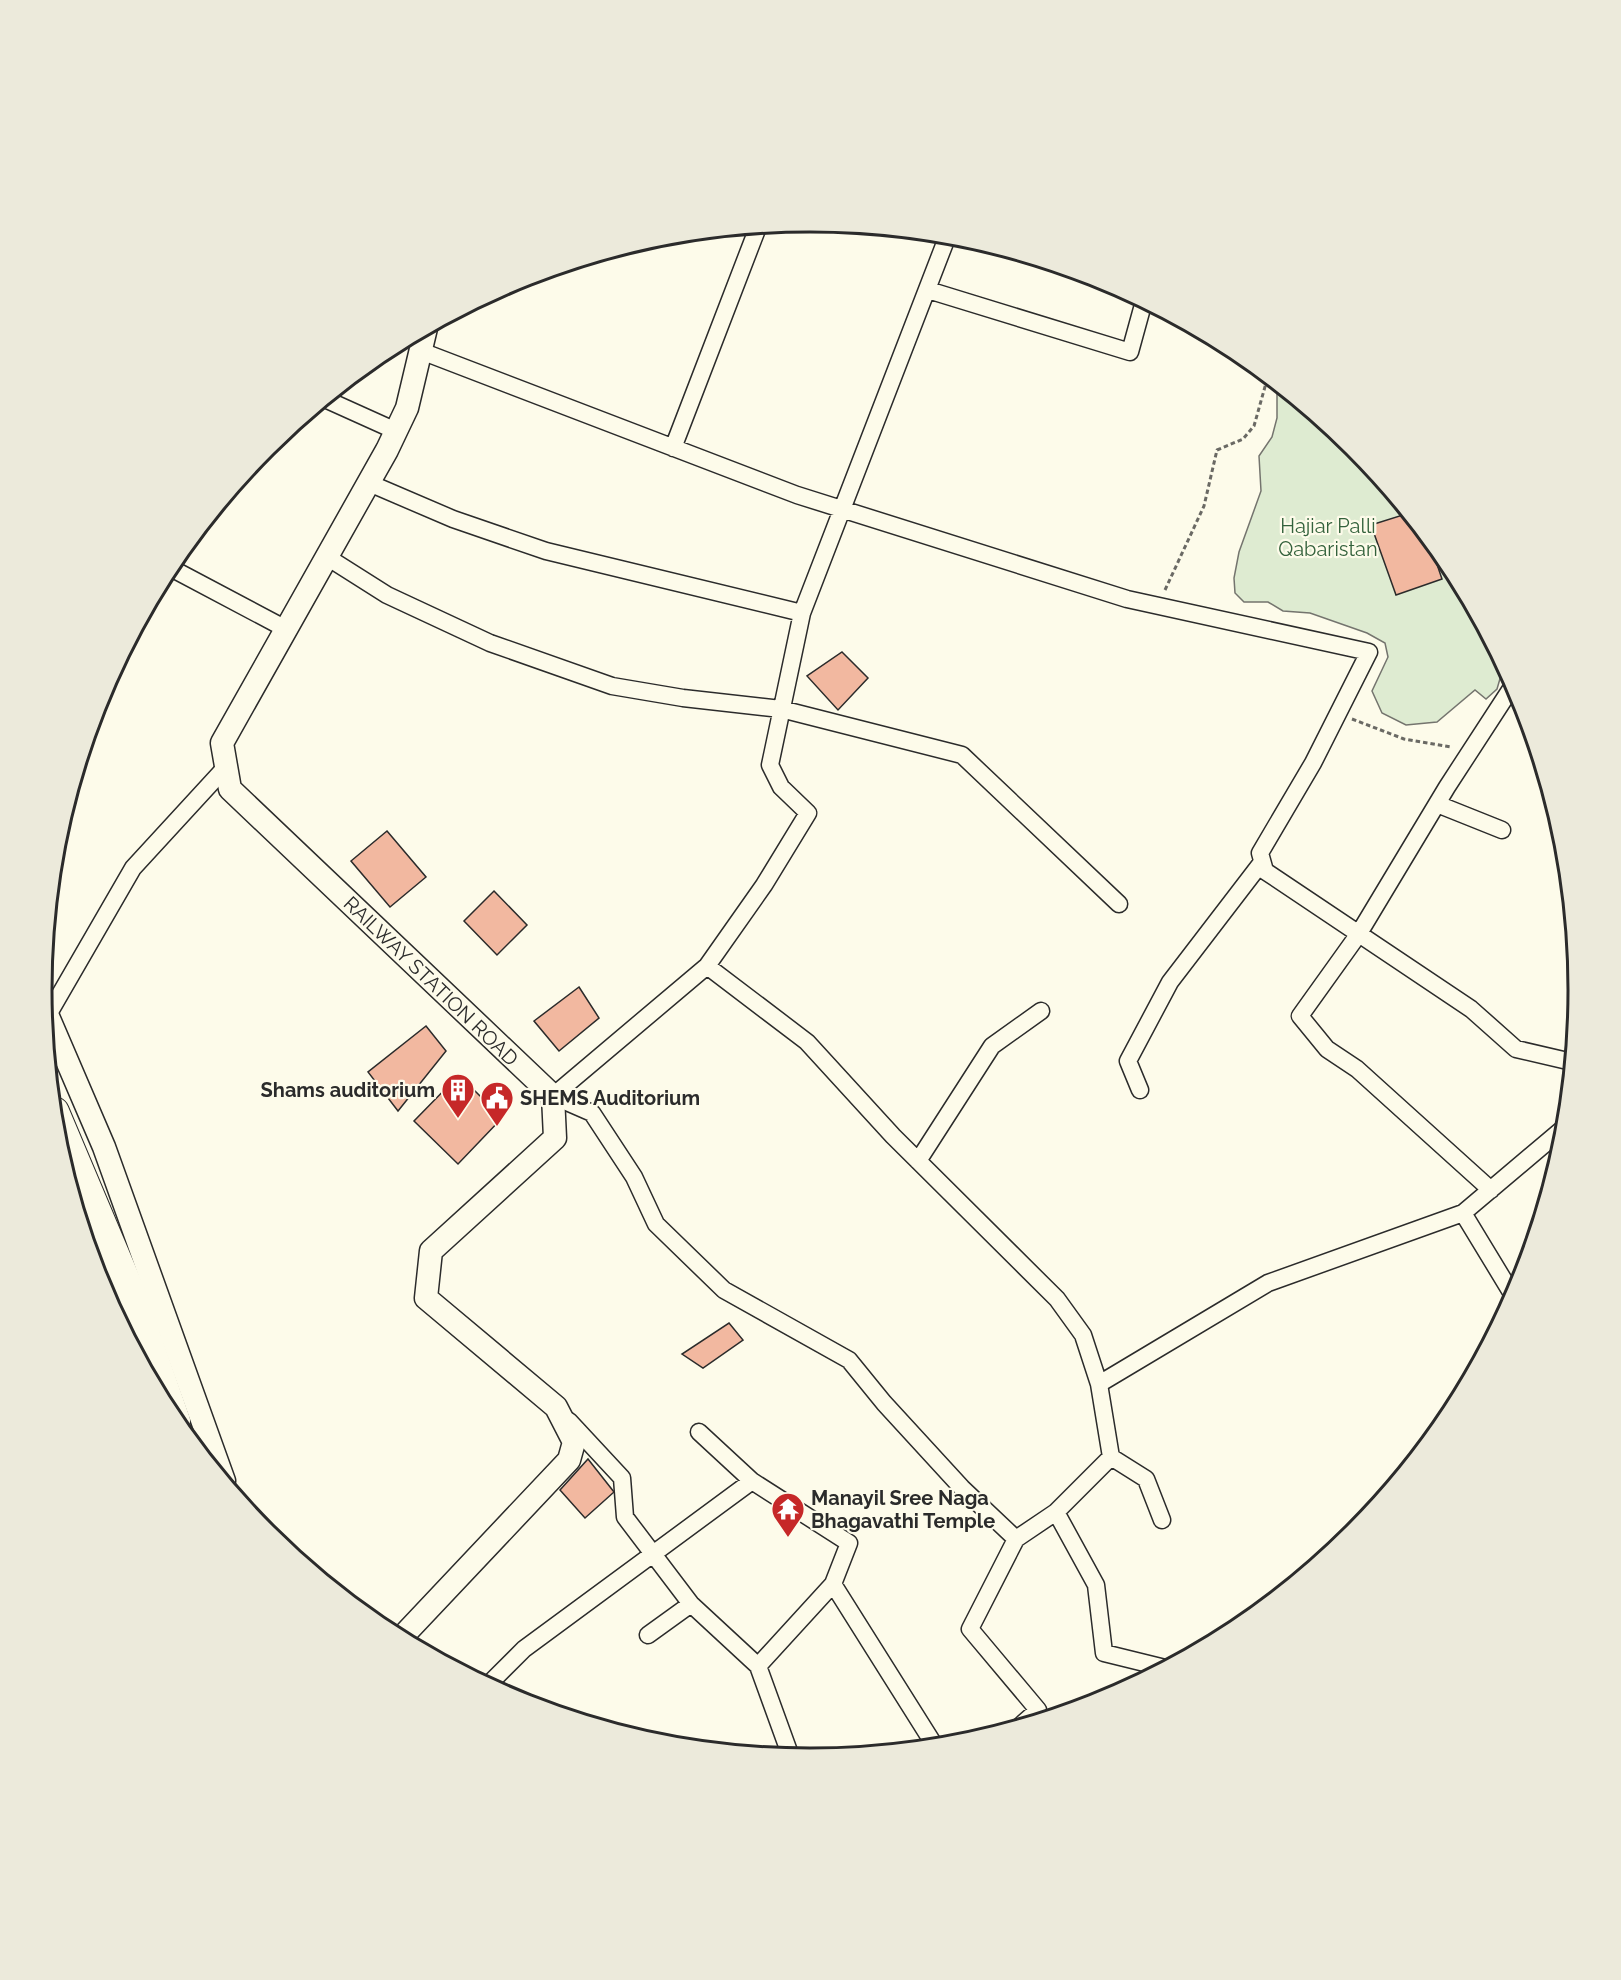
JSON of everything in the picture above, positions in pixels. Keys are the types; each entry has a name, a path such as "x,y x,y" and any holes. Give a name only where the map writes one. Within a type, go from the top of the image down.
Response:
{"highway":[{"path":"69,1148 130,1292 160,1378"}],"street":[{"path":"673,448 755,234"},
{"path":"553,1096 707,966 764,885 808,813 781,787 770,765 802,613 844,510 945,245"},
{"path":"928,290 1131,352 1142,308"},
{"name":"RAILWAY STATION ROAD","path":"424,339 407,408 369,483 222,743 224,769 230,789 553,1096"},
{"path":"421,351 797,495 844,510 1158,606 1370,652 1339,714 1260,853 1265,871 1471,1009 1516,1049 1565,1060"},
{"path":"333,402 396,431"},
{"path":"369,483 453,519 546,551 802,613"},
{"path":"327,557 387,595 490,643 612,686 683,698 782,709 962,755 1119,904"},
{"path":"178,572 286,629"},
{"path":"1491,1190 1357,1069 1327,1049 1300,1016 1358,935 1437,804 1508,693"},
{"path":"52,1000 134,868 224,769"},
{"path":"1437,804 1502,831"},
{"path":"1140,1090 1128,1061 1170,982 1262,862"},
{"path":"707,966 807,1042 918,1161 1057,1299 1083,1335 1099,1384 1111,1457 1146,1479 1162,1520"},
{"path":"918,1161 992,1046 1041,1011"},
{"path":"54,1028 104,1147 217,1460"},
{"path":"553,1096 555,1138 431,1251 426,1298 556,1407 622,1478 625,1517 691,1604 758,1666 787,1747"},
{"path":"553,1096 592,1113 634,1177 656,1224 664,1233 724,1290 849,1360 884,1403 962,1488 1016,1539"},
{"path":"1099,1384 1268,1282 1463,1213 1554,1136"},
{"path":"1463,1213 1508,1287"},
{"path":"407,1631 569,1460 574,1442 556,1407"},
{"path":"699,1432 752,1481 849,1543 834,1584 758,1666"},
{"path":"1033,1714 1038,1710 970,1629 1016,1539 1056,1512 1111,1457"},
{"path":"495,1679 524,1650 752,1481"},
{"path":"1056,1512 1096,1585 1104,1653 1154,1665"},
{"path":"834,1584 930,1738"},
{"path":"648,1635 691,1604"}],"path":[{"path":"1158,606 1204,506 1217,450 1243,439 1254,426 1266,384"},
{"path":"1339,714 1404,739 1449,749 1457,742"}],"green space":[{"name":"Hajiar Palli Qabaristan","path":"1277,394 1310,420 1380,490 1441,569 1467,611 1500,677 1497,689 1486,699 1475,690 1437,722 1406,725 1382,713 1372,691 1388,657 1385,643 1367,633 1310,613 1283,611 1268,602 1244,602 1235,593 1234,578 1239,552 1261,491 1259,456 1272,437 1277,418"}],"building":[{"path":"1401,516 1436,563 1442,579 1396,595 1371,525"},
{"path":"842,652 868,678 838,710 807,676"},
{"path":"387,831 426,877 390,907 351,861"},
{"path":"494,891 527,925 497,955 464,921"},
{"path":"579,987 599,1018 559,1051 534,1021"},
{"path":"426,1026 446,1051 398,1111 368,1072"},
{"name":"Shams auditorium","path":"459,1075 502,1118 458,1164 414,1121"},
{"path":"729,1323 743,1340 703,1368 682,1354"},
{"path":"588,1459 614,1492 585,1518 560,1490"}],"place":[{"name":"Shams auditorium","path":"458,1119"},
{"name":"SHEMS Auditorium","path":"497,1127"},
{"name":"Manayil Sree Naga Bhagavathi Temple","path":"788,1538"}]}
